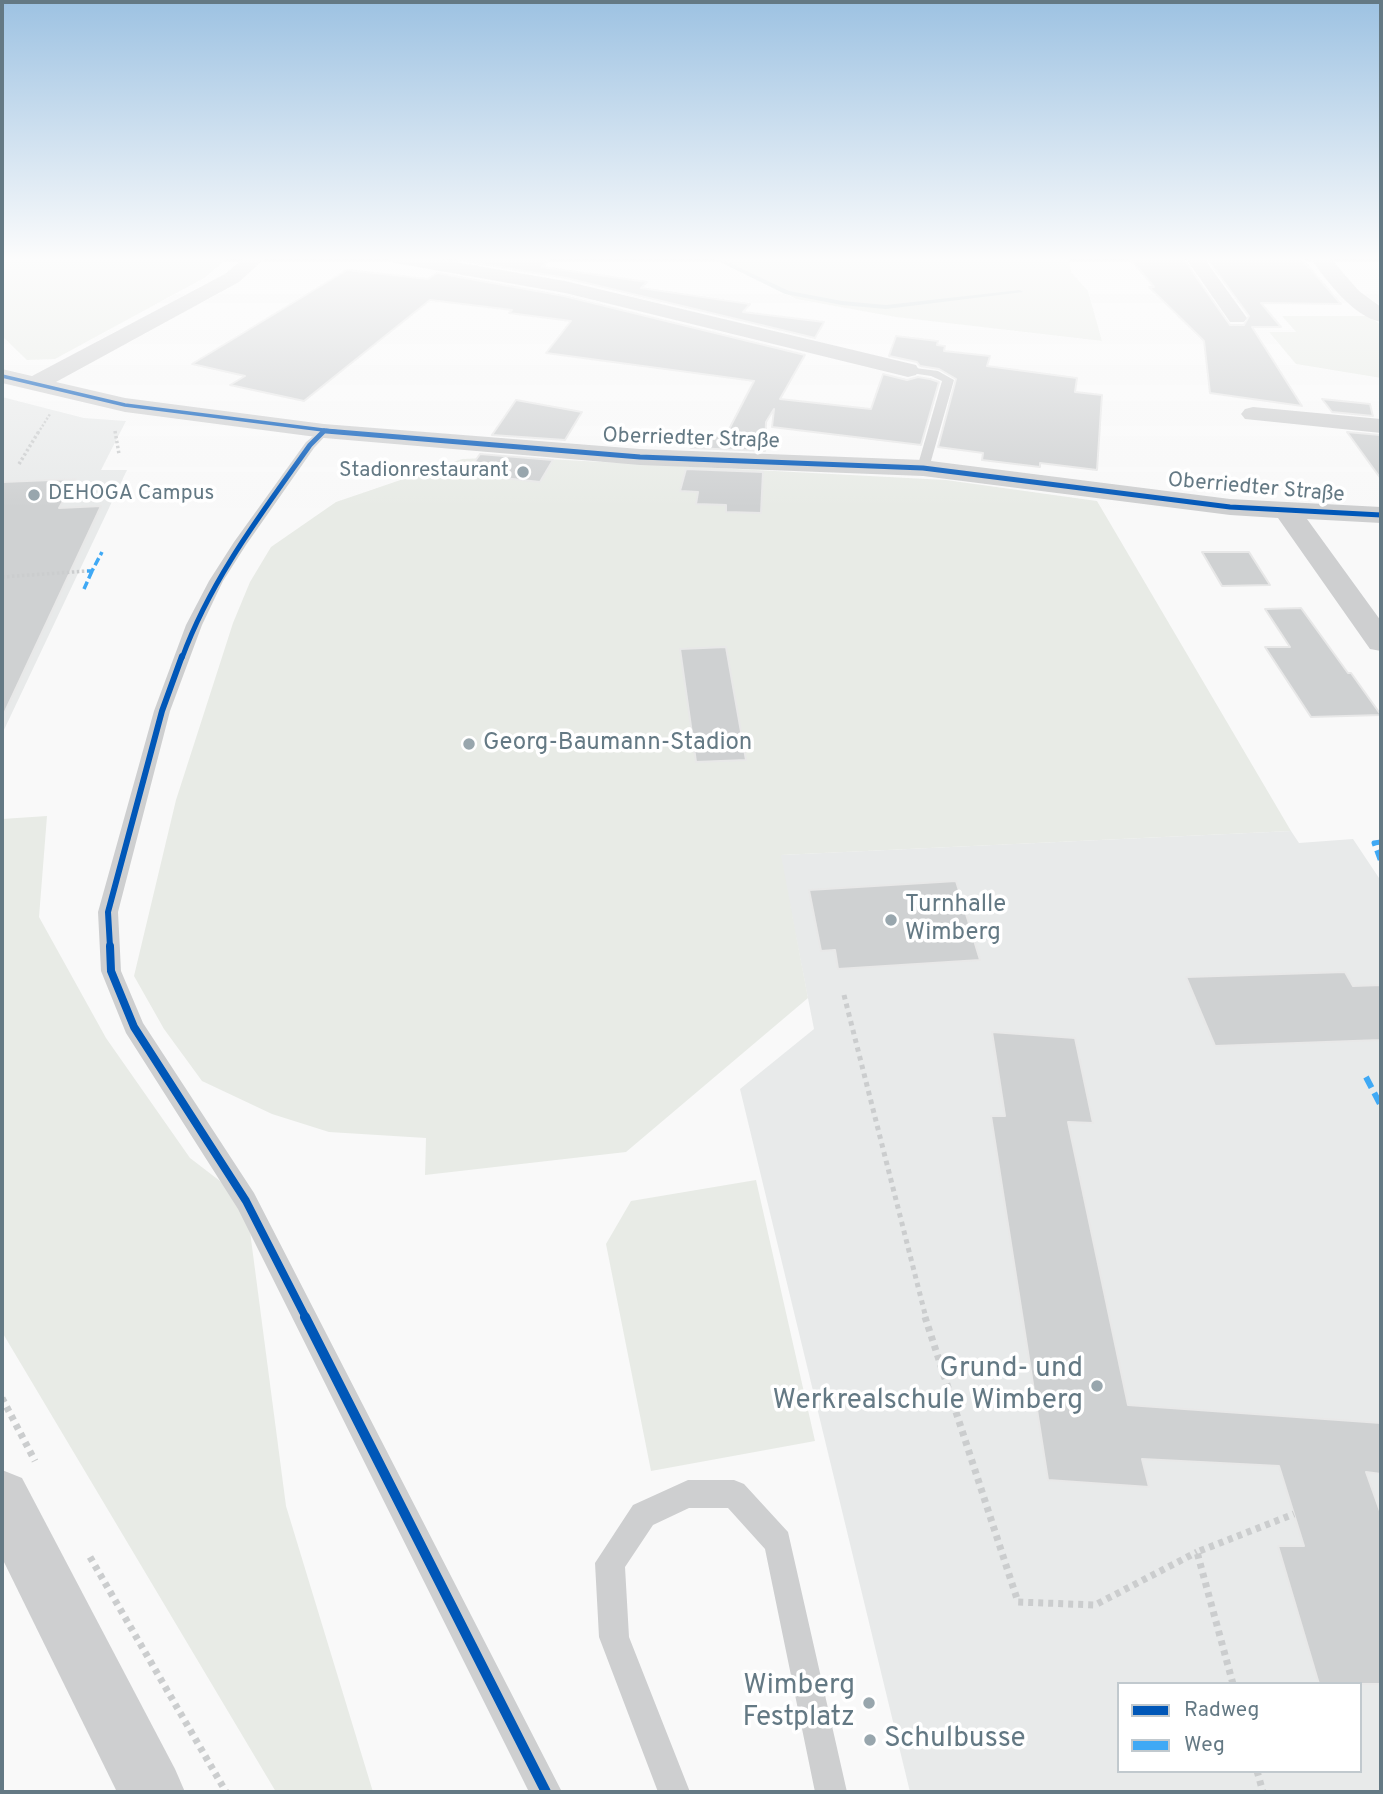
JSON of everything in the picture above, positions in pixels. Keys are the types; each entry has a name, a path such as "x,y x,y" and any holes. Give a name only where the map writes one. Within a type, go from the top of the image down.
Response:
{"street":[{"path":"33,385 115,341"},
{"path":"786,341 908,370"},
{"name":"Oberriedter Straße","path":"2,376 125,405 324,431 640,457 923,468 1217,506 1381,515"},
{"path":"1253,414 1381,426"},
{"path":"1287,511 1381,642"},
{"path":"19,1481 152,1792"}],"lane":[{"path":"908,370 934,373 948,380 923,468"},
{"path":"324,431 310,445 239,545 216,581 194,625 162,711 108,912 111,971 134,1027 246,1201 546,1792"},
{"path":"674,1792 614,1637 610,1563 643,1515 688,1494 734,1494 778,1542 831,1792"}],"path":[{"path":"19,464 48,416 55,410"},
{"path":"115,432 119,454"},
{"path":"2,577 87,571"},
{"path":"844,995 928,1328 1018,1602 1095,1605 1197,1552 1294,1514"},
{"path":"2,1398 19,1481"},
{"path":"84,1547 226,1792"},
{"path":"1197,1552 1232,1682"},
{"path":"1258,1773 1263,1792"}],"shaded area":[{"path":"7,341 89,341 55,359 27,360"},
{"path":"1276,341 1381,341 1381,378 1296,364"},
{"path":"2,397 84,418 126,421 101,470 127,470 2,734"},
{"path":"508,457 946,480 1097,501 1291,831 781,855 808,998 626,1152 425,1175 426,1138 329,1132 272,1114 202,1081 164,1029 134,976 176,800 233,623 250,582 271,547 336,502 462,459"},
{"path":"47,816 39,917 106,1038 190,1158 246,1201 286,1506 373,1792 276,1792 2,1332 2,819"},
{"name":"Grund- und Werkrealschule Wimberg","path":"1291,831 1299,843 1353,839 1381,881 1381,1792 910,1792 740,1089 814,1029 780,855"},
{"path":"756,1180 815,1441 651,1471 606,1244 631,1201"}],"building":[{"path":"230,341 379,341 304,401 230,385 245,376 192,364"},
{"path":"556,341 747,341 805,355 780,399 871,409 883,374 907,380 918,377 939,382 921,445 772,427 774,409 766,422 765,451 691,448 696,432 725,437 754,381 546,353"},
{"path":"894,341 936,341 938,341 937,345 945,346 944,351 990,356 987,366 1077,378 1075,392 1102,395 1097,470 982,460 983,453 938,447 956,379 939,369 889,356"},
{"path":"1204,341 1261,341 1302,406 1210,393"},
{"path":"1322,399 1370,404 1373,416 1332,412"},
{"path":"516,400 582,412 565,440 492,435"},
{"path":"1347,432 1380,435 1381,479"},
{"path":"480,454 553,460 540,482 466,474"},
{"path":"686,469 763,472 761,513 726,512 726,505 696,504 698,492 680,491"},
{"path":"76,479 59,508 101,506 2,718 2,482"},
{"path":"1202,552 1249,552 1270,585 1222,586"},
{"path":"1301,608 1381,715 1311,717 1265,647 1290,647 1265,609"},
{"path":"726,647 746,760 696,762 680,649"},
{"name":"Turnhalle Wimberg","path":"956,881 980,960 838,969 835,950 821,951 809,890"},
{"path":"1345,972 1353,986 1381,985 1381,1040 1215,1046 1186,977"},
{"path":"992,1032 1075,1038 1093,1123 1068,1122 1128,1405 1381,1423 1381,1474 1366,1472 1381,1514 1381,1684 1318,1682 1278,1546 1304,1546 1279,1466 1142,1459 1149,1487 1048,1480 991,1116 1005,1116"}],"marked path":[{"path":"87,571 92,571 102,552"},
{"path":"84,589 92,571"},
{"path":"1381,842 1374,843 1381,862"},
{"path":"1366,1077 1381,1106"}],"cycle path":[{"path":"2,376 125,405 324,431 640,457 923,468 1230,507 1381,515"},
{"path":"324,431 310,445 239,545 216,581 194,625 162,711 108,912 111,971 134,1027 246,1201 546,1792"}],"place":[{"name":"Stadionrestaurant","path":"523,472"},
{"name":"DEHOGA Campus","path":"34,495"},
{"name":"Georg-Baumann-Stadion","path":"469,744"},
{"name":"Turnhalle Wimberg","path":"891,920"},
{"name":"Grund- und Werkrealschule Wimberg","path":"1097,1386"},
{"name":"Wimberg Festplatz","path":"869,1703"},
{"name":"Schulbusse","path":"870,1740"}]}
